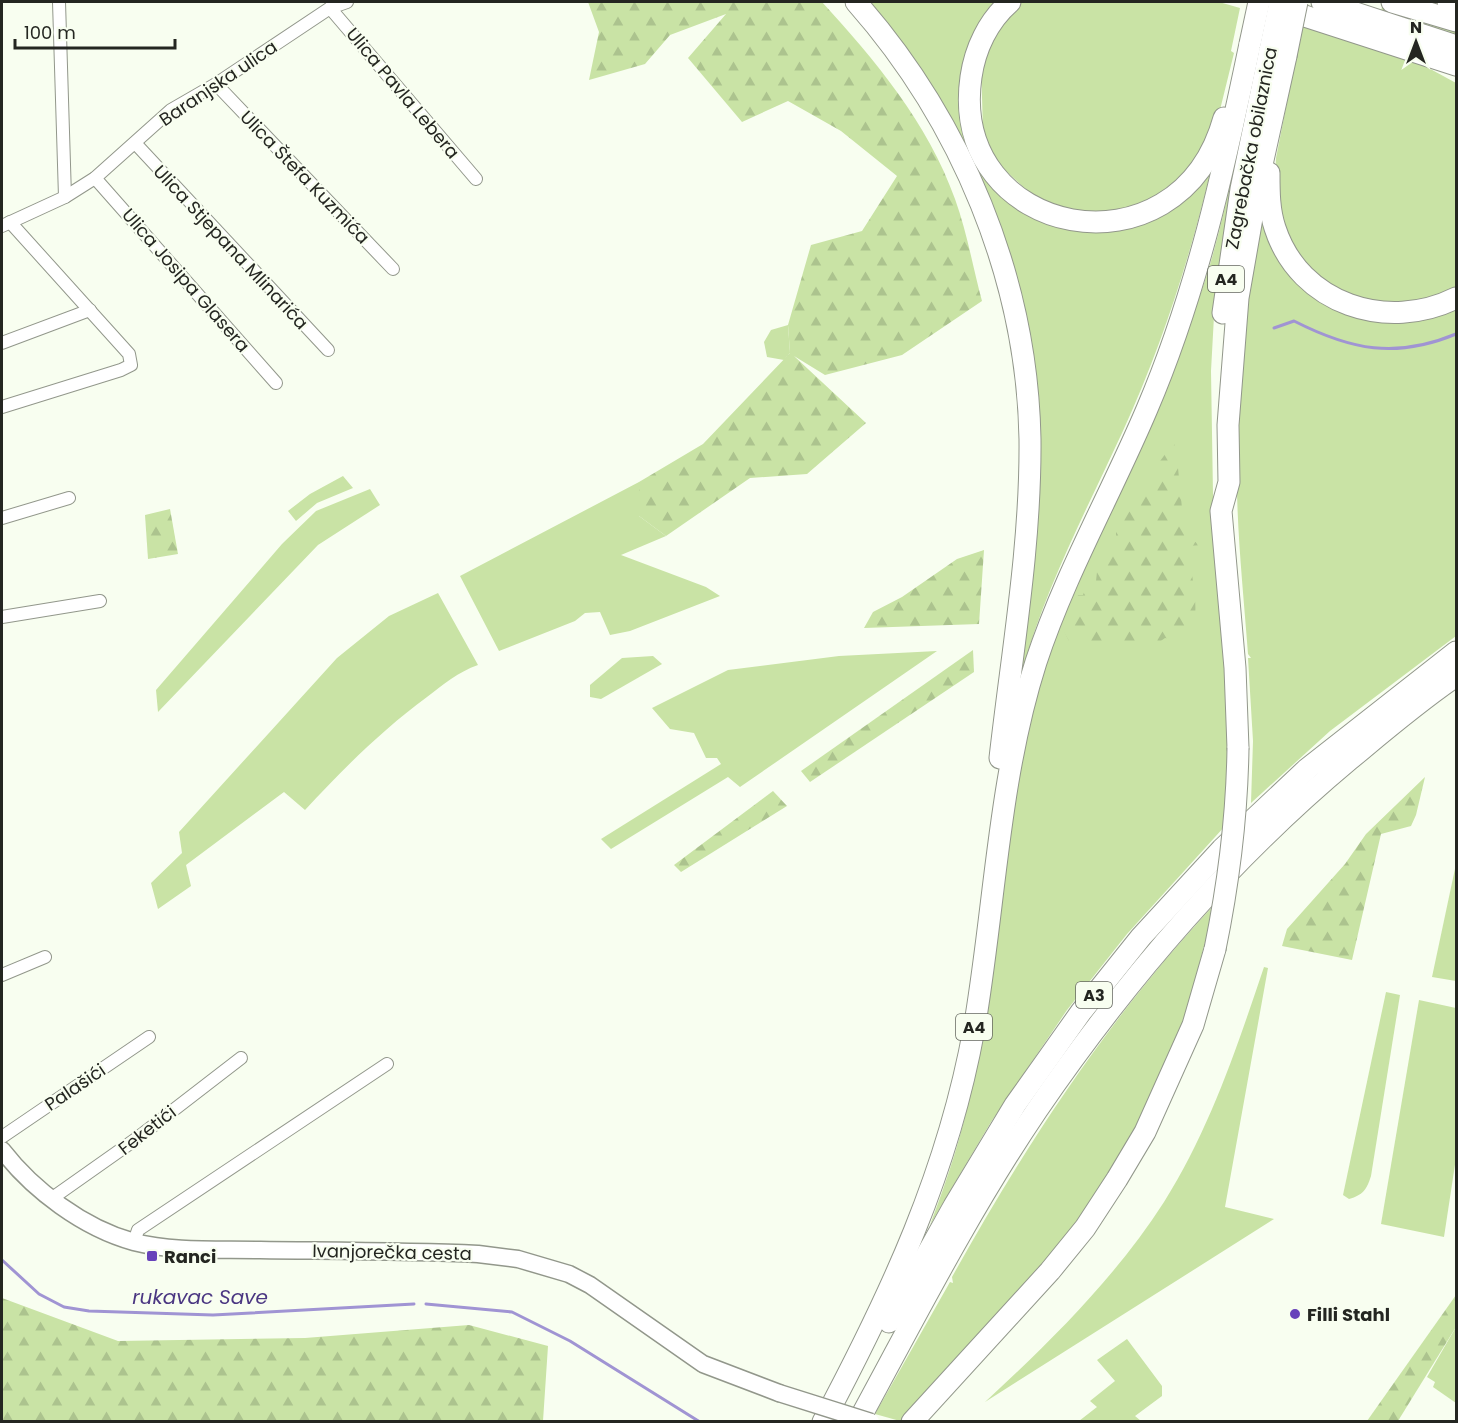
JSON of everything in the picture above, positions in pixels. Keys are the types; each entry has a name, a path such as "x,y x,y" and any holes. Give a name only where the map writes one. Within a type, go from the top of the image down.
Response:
{"highway":[{"path":"856,2 883,32 923,89 951,138 981,203 1001,262 1016,326 1024,379 1029,473 1023,581 984,891 990,917"},
{"path":"1010,2 984,35 972,67 970,104 975,135 991,166 1009,189 1035,208 1073,221 1105,223 1130,218 1155,209 1183,189 1200,171 1214,147 1223,124 1235,73 1268,50"},
{"path":"1259,2 1390,41 1456,65"},
{"name":"Zagrebačka obilaznica","path":"1259,2 1268,50"},
{"name":"Zagrebačka obilaznica","path":"912,1422 1050,1271 1085,1228 1117,1179 1145,1132 1193,1025 1215,948 1230,874 1237,811 1238,748 1235,668 1221,511 1218,360 1226,283 1241,189 1268,50 1280,2"},
{"path":"990,917 1011,757 1036,662 1076,559 1148,408 1198,272 1226,163 1268,50 1297,2"},
{"path":"1322,2 1456,46"},
{"path":"1392,2 1456,21"},
{"path":"1448,2 1456,2"},
{"path":"1390,41 1407,53 1456,76"},
{"path":"1221,511 1229,482 1228,425 1238,298 1272,114 1268,50"},
{"path":"1272,114 1276,125 1269,174 1271,217 1283,249 1305,278 1340,302 1380,313 1424,311 1456,298"},
{"name":"A3","path":"832,1422 954,1206 1015,1106 1081,1012 1141,937 1229,842 1306,769 1456,652"},
{"name":"A3","path":"858,1422 929,1291 1036,1112 1132,981 1215,884 1268,831 1375,739 1456,676"},
{"name":"A4","path":"823,1422 880,1314 932,1192 950,1136 974,1030 990,917"}],"main road":[{"name":"Ivanjorečka cesta","path":"2,1150 36,1188 51,1199 79,1216 134,1242 224,1249 473,1253 518,1259 555,1268 590,1284 703,1364 779,1393 871,1422"}],"street":[{"path":"59,2 65,196"},
{"name":"Baranjska ulica","path":"6,224 65,196 95,178 171,110 216,84 330,8 347,2"},
{"name":"Ulica Pavla Lebera","path":"330,8 476,178"},
{"name":"Ulica Štefa Kuzmića","path":"216,84 393,269"},
{"name":"Ulica Stjepana Mlinarića","path":"135,143 328,350"},
{"name":"Ulica Josipa Glasera","path":"95,178 276,383"},
{"path":"2,407 131,365 129,354 90,310 6,224"},
{"path":"2,343 90,310"},
{"path":"2,518 69,498"},
{"path":"2,617 100,601"},
{"path":"2,975 45,957"},
{"name":"Palašići","path":"2,1137 149,1037"},
{"name":"Feketići","path":"51,1199 136,1140 241,1058"},
{"path":"134,1242 138,1230 387,1065"}],"green space":[{"path":"588,2 822,2 880,70 930,144 955,199 982,301 902,355 825,375 794,356 866,423 807,474 750,478 666,536 639,516 639,482 703,444 790,353 788,325 811,245 862,231 897,176 841,131 788,101 742,122 688,58 726,14 670,35 645,64 589,80 599,32"},
{"path":"865,2 1000,2 967,58 989,175 1099,230 1211,170 1183,271 1149,369 1054,580 1022,672 1019,670 1033,525 1002,244"},
{"path":"1020,2 1219,2 1240,8 1231,51 1234,53 1218,118 1195,165 1142,207 1081,215 1040,202 998,164 983,133 981,61 1006,15"},
{"path":"1382,7 1456,29 1456,37 1381,11"},
{"path":"1302,26 1423,65 1456,83 1456,289 1423,303 1366,303 1318,279 1284,234 1275,177 1276,158"},
{"path":"1256,58 1214,316 1211,371 1213,495 1229,737 1225,826 1127,934 1067,1010 991,1122 930,1225 954,1156 972,1085 1015,790 1037,693 1069,596 1109,501 1173,361 1204,283 1222,220"},
{"path":"1260,212 1270,238 1365,319 1403,323 1445,313 1456,306 1456,636 1330,731 1251,803 1253,741 1248,658 1251,658 1248,654 1240,551 1237,448 1245,330"},
{"path":"788,325 790,353 784,360 767,357 764,342 771,330"},
{"path":"1173,438 1185,538 1203,545 1187,546 1195,607 1193,631 1189,642 1165,638 1158,643 1132,643 1119,647 1106,642 1071,645 1064,631 1078,595 1083,595 1086,587 1096,581 1099,554 1116,540 1116,533 1137,491 1158,487 1152,472 1166,453 1168,443"},
{"path":"343,476 353,488 317,503 296,521 288,511 310,494"},
{"path":"639,482 639,516 666,536 621,555 706,587 720,596 630,631 610,635 600,612 585,613 575,621 499,651 460,576"},
{"path":"370,489 380,505 318,545 158,712 156,690 282,544 316,511"},
{"path":"170,509 178,554 148,559 145,515"},
{"path":"984,550 979,624 864,628 873,612 902,597 957,559"},
{"path":"438,593 478,665 451,679 394,723 348,765 305,810 284,792 186,865 191,886 158,909 151,883 182,853 179,832 337,658 389,616"},
{"path":"973,650 974,672 810,782 801,771"},
{"path":"937,651 740,787 728,777 611,849 601,839 721,764 717,758 706,758 694,733 670,729 652,708 728,670 839,656"},
{"path":"653,656 662,664 601,699 590,697 590,685 622,658"},
{"path":"1425,777 1411,826 1381,834 1352,960 1282,946 1287,929 1345,864 1366,834"},
{"path":"773,791 787,806 681,872 674,865"},
{"path":"1456,864 1456,981 1432,977"},
{"path":"1215,904 1182,1030 1162,1077 1117,1164 1057,1251 900,1421 875,1414 950,1282 953,1283 952,1277 980,1227 1040,1130 1105,1036 1140,991"},
{"path":"1264,967 1268,968 1225,1207 1274,1219 985,1402 1081,1308 1125,1257 1164,1202 1209,1117 1233,1057"},
{"path":"1386,992 1400,995 1371,1176 1364,1191 1349,1199 1343,1195"},
{"path":"1419,1000 1456,1008 1456,1158 1444,1237 1381,1224"},
{"path":"1456,1295 1456,1327 1398,1421 1367,1421"},
{"path":"2,1298 118,1341 305,1338 469,1325 548,1346 543,1421 2,1421"},
{"path":"1456,1327 1456,1403 1433,1387 1435,1382 1427,1377"},
{"path":"1127,1339 1162,1386 1162,1396 1135,1416 1141,1421 1079,1421 1097,1407 1090,1401 1115,1381 1097,1360"}],"waterway":[{"path":"1274,328 1294,321 1335,339 1374,348 1393,349 1413,347 1456,334"},
{"name":"rukavac Save","path":"2,1260 39,1294 64,1307 89,1311 213,1315 414,1304"},
{"name":"rukavac Save","path":"426,1304 512,1312 570,1341 700,1422"}],"place":[{"name":"Ranci","path":"152,1256"},
{"name":"Filli Stahl","path":"1295,1314"}]}
